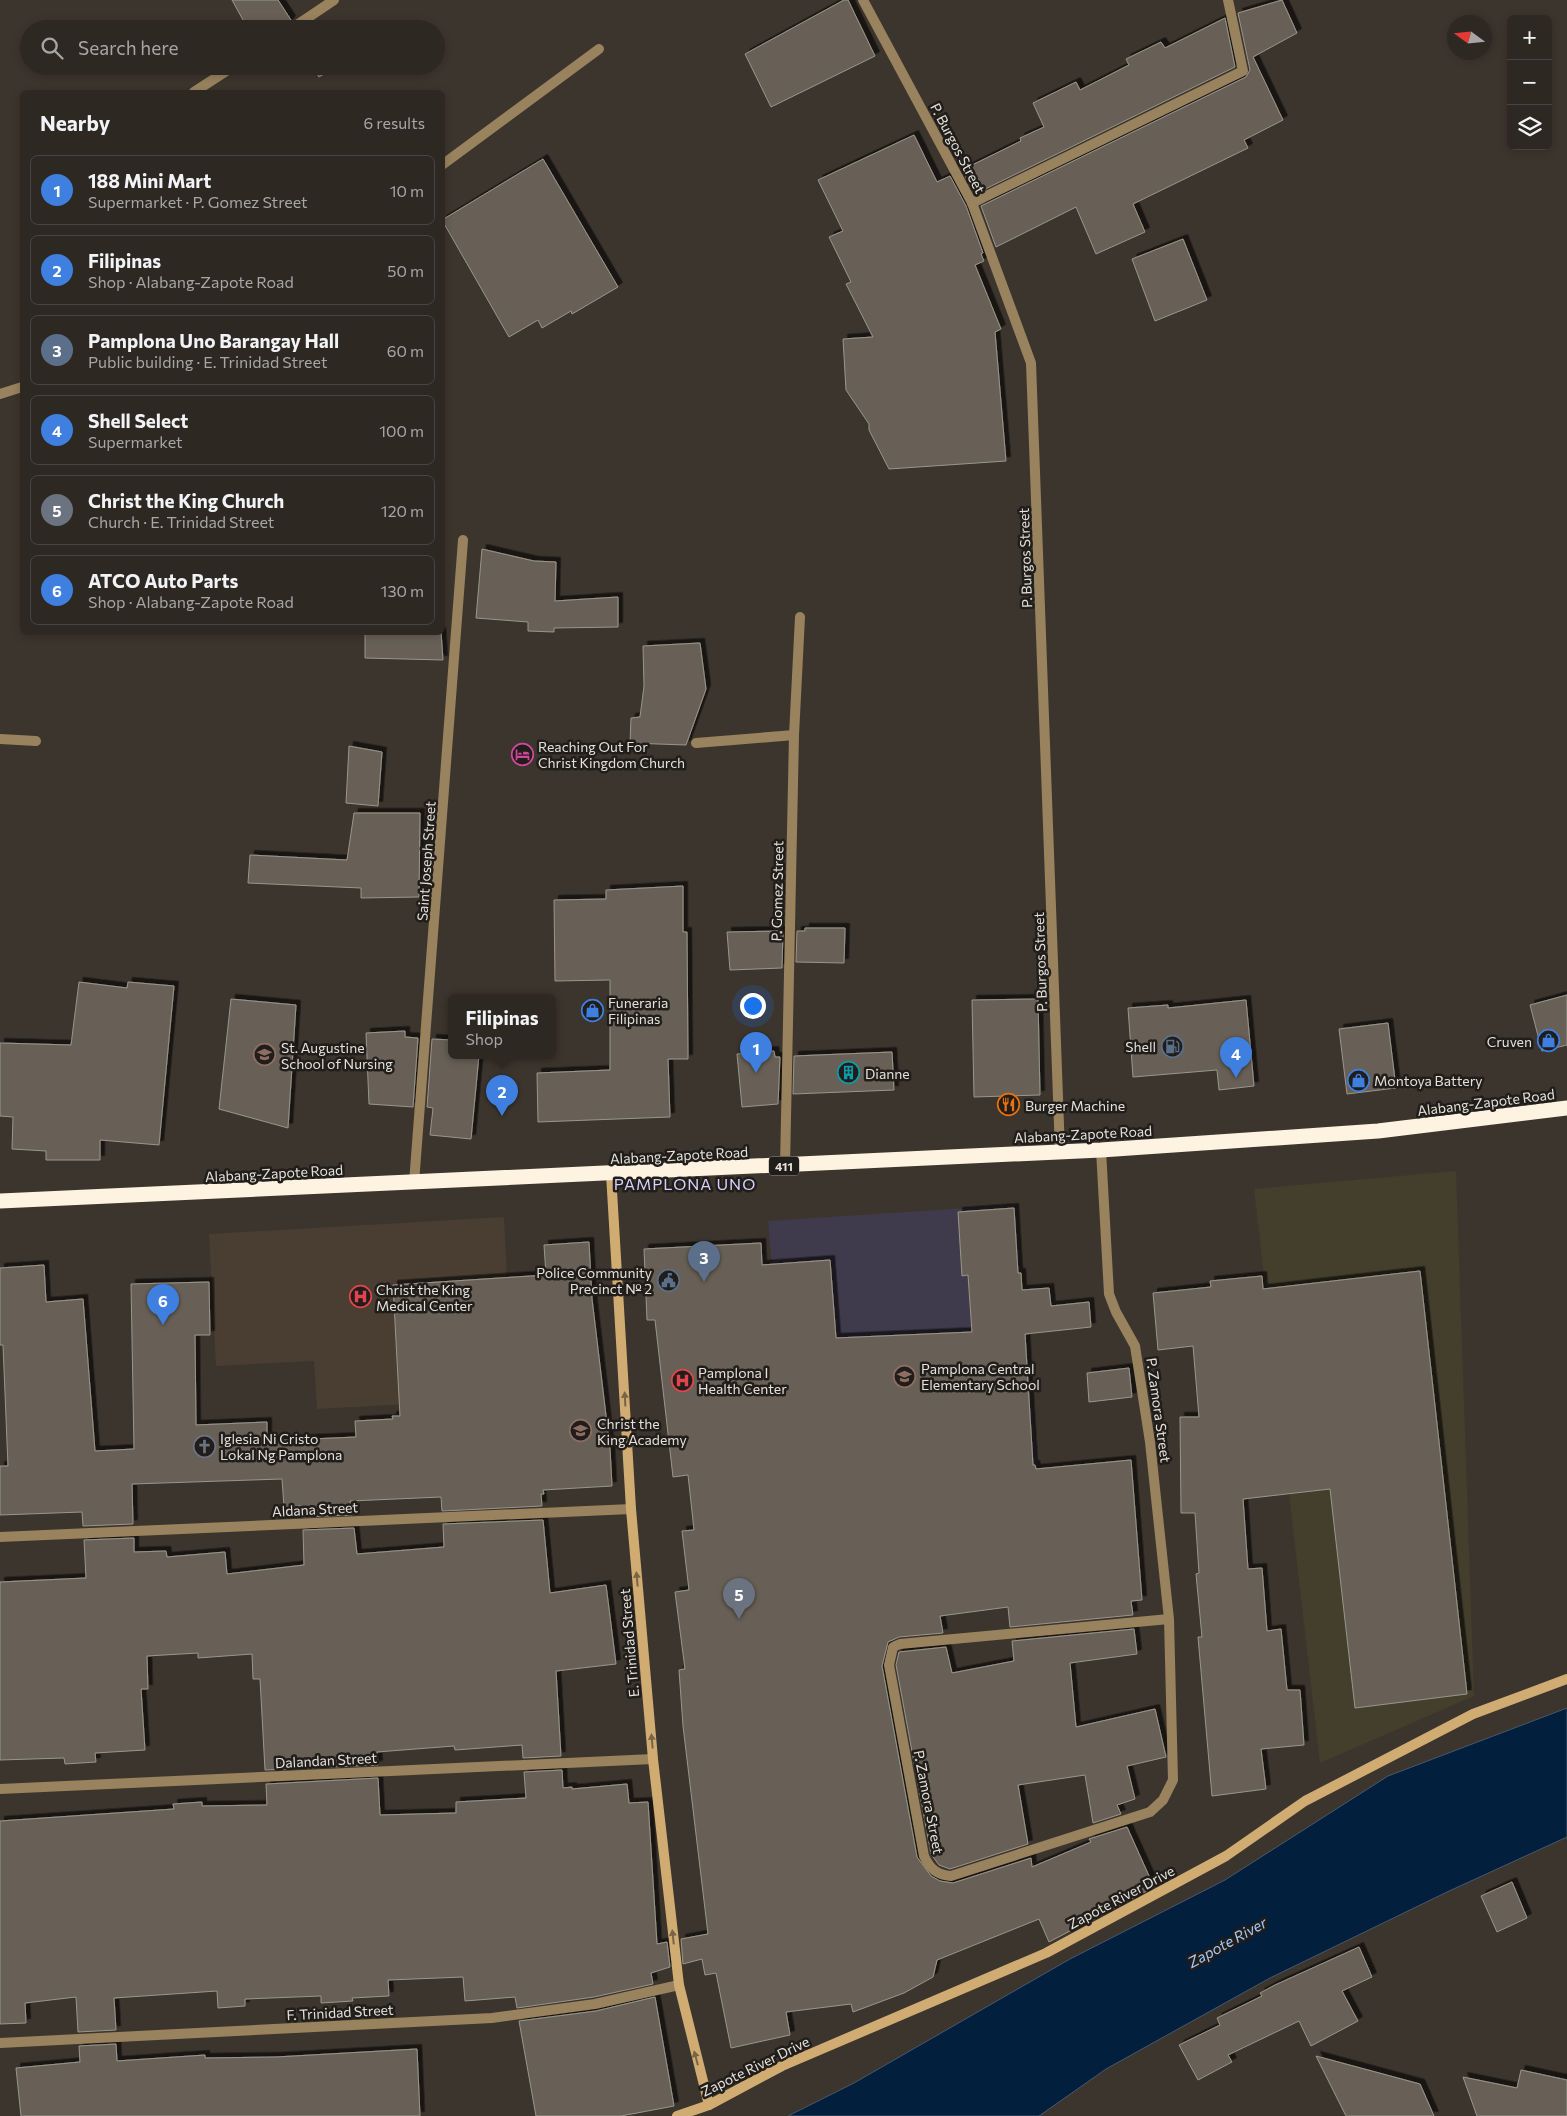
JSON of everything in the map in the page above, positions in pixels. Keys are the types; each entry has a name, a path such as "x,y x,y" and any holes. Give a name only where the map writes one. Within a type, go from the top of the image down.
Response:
{"highway":[{"name":"Alabang-Zapote Road","path":"0,1202 1101,1150 1378,1131 1567,1108"}],"main road":[{"name":"E. Trinidad Street","path":"611,1174 631,1509 653,1759 679,1985 709,2105"},
{"name":"Zapote River Drive","path":"677,2116 709,2105 782,2066 1046,1953 1226,1856 1305,1801 1473,1714 1567,1679"}],"street":[{"path":"304,20 334,0"},
{"name":"P. Burgos Street","path":"863,0 972,203 1031,363 1060,1152"},
{"path":"972,203 1243,71 1228,0"},
{"path":"445,163 599,50"},
{"path":"197,90 220,75"},
{"path":"0,394 20,388"},
{"name":"Saint Joseph Street","path":"414,1183 463,540"},
{"name":"P. Gomez Street","path":"785,1166 794,735 800,617"},
{"path":"696,743 794,735"},
{"path":"0,739 36,742"},
{"name":"P. Zamora Street","path":"1101,1150 1108,1285 1116,1312 1136,1346 1150,1442 1169,1620 1174,1769 1169,1791 1158,1806 1150,1812 951,1876 942,1875 934,1871 924,1856 889,1665 893,1647 900,1644 1169,1620"},
{"name":"Aldana Street","path":"0,1537 631,1509"},
{"name":"Dalandan Street","path":"0,1789 653,1759"},
{"name":"F. Trinidad Street","path":"0,2043 492,2018 594,2004 679,1985"}],"shaded area":[{"path":"1456,1171 1474,1696 1320,1763 1254,1189"},
{"name":"Pamplona Central Elementary School","path":"1015,1205 1043,1532 796,1556 768,1221"},
{"name":"Christ the King Medical Center","path":"504,1217 512,1378 502,1399 317,1409 314,1361 216,1366 209,1234"}],"water":[{"name":"Zapote River","path":"1567,1708 1567,1837 1447,1892 1270,1978 1106,2069 1039,2116 788,2116 854,2083 1070,1959 1225,1880 1388,1776"}],"building":[{"path":"232,0 278,0 291,20 243,20"},
{"path":"844,0 848,0 875,56 771,107 745,54"},
{"path":"1282,0 1297,33 1253,57 1283,120 1244,140 1248,148 1133,204 1145,232 1096,254 1076,207 996,247 981,206 1246,77 1250,70 1238,13"},
{"path":"1225,18 1235,67 975,194 962,170 1021,141 1020,138 1044,127 1033,103 1076,82 1080,90 1129,65 1126,59 1161,42 1165,48"},
{"path":"914,135 937,182 950,176 966,206 983,253 981,254 984,261 975,265 1001,329 995,332 1006,461 889,469 869,430 869,424 846,390 843,339 873,337 846,284 851,282 829,237 843,231 818,180"},
{"path":"543,159 618,287 572,314 571,311 542,328 538,320 509,337 445,225 445,218"},
{"path":"1183,239 1207,300 1155,321 1132,259"},
{"path":"482,549 534,561 556,562 555,601 618,597 618,627 554,628 554,632 528,631 528,622 476,618"},
{"path":"365,635 441,635 443,660 365,658"},
{"path":"700,643 706,689 686,745 630,743 631,718 640,717 644,686 643,646"},
{"path":"349,746 382,752 378,806 346,803"},
{"path":"354,813 420,813 419,897 361,898 361,888 248,883 250,855 347,860"},
{"path":"683,886 683,932 687,932 688,1059 668,1059 670,1117 538,1122 537,1073 610,1070 610,980 555,981 554,900 606,899 606,890"},
{"path":"805,928 845,928 844,963 796,962 797,931 805,931"},
{"path":"783,931 782,968 730,970 727,932"},
{"path":"79,982 127,988 128,982 174,986 159,1145 100,1140 100,1160 46,1160 46,1151 12,1149 13,1117 0,1116 0,1043 71,1045"},
{"path":"1567,995 1567,1045 1542,1051 1530,1005"},
{"path":"231,999 296,1005 288,1128 219,1109"},
{"path":"1038,999 1040,1095 974,1097 972,1000"},
{"path":"1246,1000 1254,1086 1219,1090 1217,1070 1133,1077 1128,1008 1168,1005 1168,1008"},
{"path":"1388,1023 1396,1088 1347,1094 1339,1029"},
{"path":"405,1031 405,1037 418,1038 413,1107 369,1104 366,1033"},
{"path":"432,1039 448,1040 448,1059 479,1059 471,1139 430,1135 433,1108 427,1107"},
{"path":"774,1051 775,1057 780,1057 778,1104 742,1107 737,1054"},
{"name":"Dianne","path":"892,1052 894,1090 793,1094 794,1056"},
{"path":"1014,1208 1018,1273 1021,1273 1022,1290 1049,1288 1051,1306 1089,1302 1091,1327 1025,1334 1033,1465 1035,1465 1036,1469 1131,1460 1142,1600 1131,1601 1133,1615 1010,1627 1008,1607 940,1616 943,1633 899,1637 888,1642 882,1666 917,1857 931,1876 940,1881 953,1883 1031,1858 1032,1867 1091,1842 1089,1839 1127,1827 1154,1887 1049,1942 1039,1919 937,1960 933,1977 904,1993 853,2012 851,2004 786,2012 790,2035 731,2048 716,1973 705,1975 702,1959 683,1964 681,1939 708,1934 683,1726 679,1670 685,1669 675,1592 689,1590 682,1531 694,1530 688,1475 673,1477 655,1320 647,1320 644,1249 761,1243 762,1265 830,1260 836,1338 972,1332 968,1275 962,1276 958,1212"},
{"path":"589,1242 592,1299 610,1449 612,1486 543,1490 544,1494 541,1494 542,1506 442,1511 441,1497 350,1501 352,1515 302,1517 302,1506 284,1507 282,1479 132,1484 133,1524 83,1526 82,1512 0,1515 0,1466 8,1466 3,1345 0,1345 0,1268 44,1265 46,1302 83,1299 95,1451 134,1449 131,1284 209,1282 210,1335 195,1335 196,1425 267,1422 267,1441 356,1437 355,1421 393,1419 392,1416 400,1416 393,1285 546,1275 544,1245"},
{"path":"1420,1271 1467,1694 1355,1708 1330,1489 1243,1499 1248,1569 1262,1568 1267,1631 1281,1629 1287,1690 1300,1690 1304,1745 1261,1749 1266,1789 1212,1796 1198,1637 1202,1637 1196,1574 1199,1573 1195,1513 1181,1513 1180,1417 1199,1417 1193,1346 1158,1350 1153,1293 1211,1287 1210,1281 1262,1276 1263,1289"},
{"path":"1129,1368 1132,1397 1089,1402 1087,1373"},
{"path":"543,1520 550,1593 606,1585 616,1664 556,1671 561,1756 523,1758 522,1745 455,1750 454,1746 377,1752 378,1765 265,1770 260,1679 253,1679 252,1654 198,1658 198,1653 147,1656 148,1689 141,1689 145,1750 95,1753 96,1762 65,1764 64,1758 0,1760 0,1582 86,1578 84,1540 134,1538 134,1552 166,1551 167,1557 225,1552 227,1574 304,1565 303,1530 354,1528 357,1554 444,1547 443,1524"},
{"path":"1134,1629 1137,1654 1070,1663 1076,1727 1155,1709 1166,1757 1127,1766 1135,1799 1117,1805 1121,1814 1093,1823 1085,1775 1018,1785 1028,1844 950,1869 939,1865 931,1854 896,1665 899,1652 946,1647 952,1673 1014,1661 1012,1641"},
{"path":"562,1770 563,1788 572,1787 572,1789 627,1784 629,1803 648,1802 657,1944 667,1942 670,1967 651,1973 653,1984 594,1997 517,2008 515,1997 465,2001 463,1977 388,1980 389,1996 352,1998 353,2001 321,2003 321,1996 245,1999 245,2006 218,2008 217,1991 114,1998 116,2030 78,2032 76,1997 25,2003 26,2023 0,2024 0,1821 174,1809 173,1804 202,1802 202,1806 267,1805 266,1784 378,1778 380,1815 456,1813 456,1802 526,1798 524,1772"},
{"path":"1512,1882 1527,1918 1497,1932 1481,1896"},
{"path":"1359,1947 1372,1977 1342,1991 1358,2021 1311,2046 1299,2021 1228,2055 1232,2062 1198,2080 1179,2045 1220,2025 1217,2018 1262,1996 1260,1993"},
{"path":"655,1997 674,2106 621,2116 536,2116 519,2021 596,2011"},
{"path":"116,2044 117,2061 205,2055 205,2058 276,2057 417,2049 420,2116 21,2116 16,2068 80,2062 79,2046"},
{"path":"1316,2056 1420,2084 1434,2116 1346,2116"},
{"path":"1521,2070 1567,2080 1567,2116 1477,2116 1463,2077 1517,2088"}],"place":[{"name":"Reaching Out For Christ Kingdom Church","path":"522,754"},
{"name":"Funeraria Filipinas","path":"592,1010"},
{"name":"Cruven","path":"1548,1041"},
{"name":"Shell","path":"1172,1046"},
{"name":"St. Augustine School of Nursing","path":"265,1055"},
{"name":"188 Mini Mart","path":"756,1073"},
{"name":"Dianne","path":"849,1073"},
{"name":"Shell Select","path":"1236,1078"},
{"name":"Montoya Battery","path":"1358,1080"},
{"name":"Burger Machine","path":"1009,1105"},
{"name":"Filipinas","path":"502,1116"},
{"name":"Police Community Precinct № 2","path":"668,1280"},
{"name":"Pamplona Uno Barangay Hall","path":"704,1282"},
{"name":"Christ the King Medical Center","path":"360,1297"},
{"name":"ATCO Auto Parts","path":"163,1325"},
{"name":"Pamplona Central Elementary School","path":"905,1376"},
{"name":"Pamplona I Health Center","path":"682,1380"},
{"name":"Christ the King Academy","path":"581,1431"},
{"name":"Iglesia Ni Cristo Lokal Ng Pamplona","path":"204,1446"},
{"name":"Christ the King Church","path":"739,1619"}],"district":[{"name":"PAMPLONA UNO","path":"685,1183"}]}
